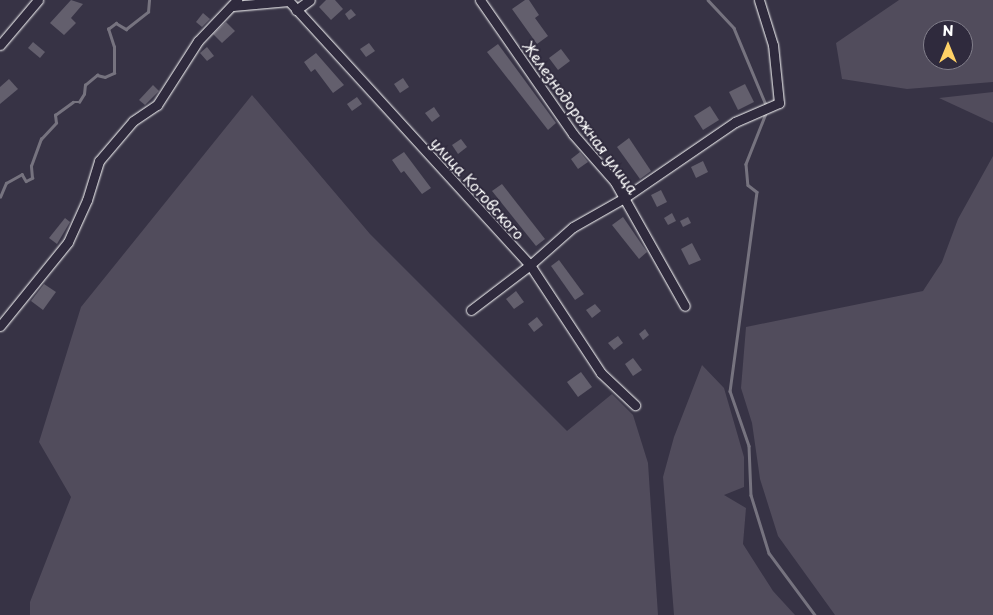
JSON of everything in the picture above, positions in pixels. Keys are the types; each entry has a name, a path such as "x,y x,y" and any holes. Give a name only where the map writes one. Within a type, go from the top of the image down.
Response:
{"street":[{"path":"0,45 38,0"},
{"path":"0,326 68,242 87,200 99,161 133,121 157,105 198,40 217,18 235,3 288,0"},
{"name":"улица Котовского","path":"288,0 530,265 600,374 635,405"},
{"path":"296,10 310,0"},
{"name":"Железнодорожная улица","path":"480,0 573,134 624,198 685,306"},
{"path":"471,310 530,265 572,227 624,198 735,122 779,103 773,45 759,0"}],"shaded area":[{"path":"899,0 993,0 993,82 907,89 842,79 836,43"},
{"path":"993,92 993,123 939,98"},
{"path":"252,95 370,234 567,431 612,394 633,415 648,463 658,615 30,615 30,602 71,497 39,442 81,307"},
{"path":"993,156 993,615 835,615 778,536 760,479 752,423 741,388 746,327 923,291 942,262 958,219"},
{"path":"702,365 724,388 744,457 744,487 724,495 746,508 743,544 773,591 795,615 674,615 663,477 674,437"}],"building":[{"path":"71,0 83,4 71,18 76,23 64,35 50,23"},
{"path":"326,0 335,0 343,9 331,20 319,7"},
{"path":"525,0 529,0 539,15 535,18 548,36 537,44 512,9"},
{"path":"351,9 356,15 349,20 345,14"},
{"path":"203,13 210,19 202,27 196,22"},
{"path":"226,22 235,31 222,43 213,34"},
{"path":"33,42 45,52 40,58 28,48"},
{"path":"369,43 375,51 366,57 360,49"},
{"path":"498,44 556,123 548,130 487,52"},
{"path":"207,47 214,56 207,61 200,53"},
{"path":"561,49 570,61 558,70 549,58"},
{"path":"316,53 344,85 333,93 315,69 311,72 304,62"},
{"path":"403,78 409,87 400,93 394,84"},
{"path":"9,79 18,89 0,104 0,87"},
{"path":"745,84 754,102 738,110 729,92"},
{"path":"153,85 159,91 145,105 139,100"},
{"path":"357,97 362,104 352,111 347,104"},
{"path":"710,106 719,120 703,130 694,116"},
{"path":"434,107 440,116 432,122 425,113"},
{"path":"629,138 651,171 640,179 617,147"},
{"path":"461,139 467,147 458,154 452,145"},
{"path":"404,152 431,188 422,194 404,171 401,173 392,160"},
{"path":"580,152 588,162 578,169 571,159"},
{"path":"703,161 708,172 696,178 691,167"},
{"path":"502,184 545,239 536,246 492,191"},
{"path":"661,190 667,202 657,207 651,195"},
{"path":"672,213 676,221 668,225 664,218"},
{"path":"623,217 647,252 639,259 612,225"},
{"path":"688,217 691,223 683,227 680,221"},
{"path":"65,218 70,222 57,244 49,238"},
{"path":"692,243 701,260 689,265 681,249"},
{"path":"559,260 584,294 575,300 551,266"},
{"path":"44,284 56,292 43,310 31,301"},
{"path":"516,291 524,302 514,309 506,299"},
{"path":"595,304 601,311 592,318 586,310"},
{"path":"537,317 543,325 534,332 528,324"},
{"path":"645,329 649,335 643,340 639,334"},
{"path":"618,336 623,343 614,350 608,343"},
{"path":"633,358 642,370 633,376 625,364"},
{"path":"581,372 592,387 578,397 567,382"}],"waterway":[{"path":"0,197 6,183 22,174 26,181 32,178 31,166 41,139 56,123 55,115 73,102 79,102 84,94 85,85 97,75 105,77 114,73 114,47 108,29 116,23 126,29 148,12 149,0"},
{"path":"708,0 734,28 766,105"},
{"path":"767,111 746,164 748,185 757,192 730,391 749,446 751,495 769,553 815,615"}]}
